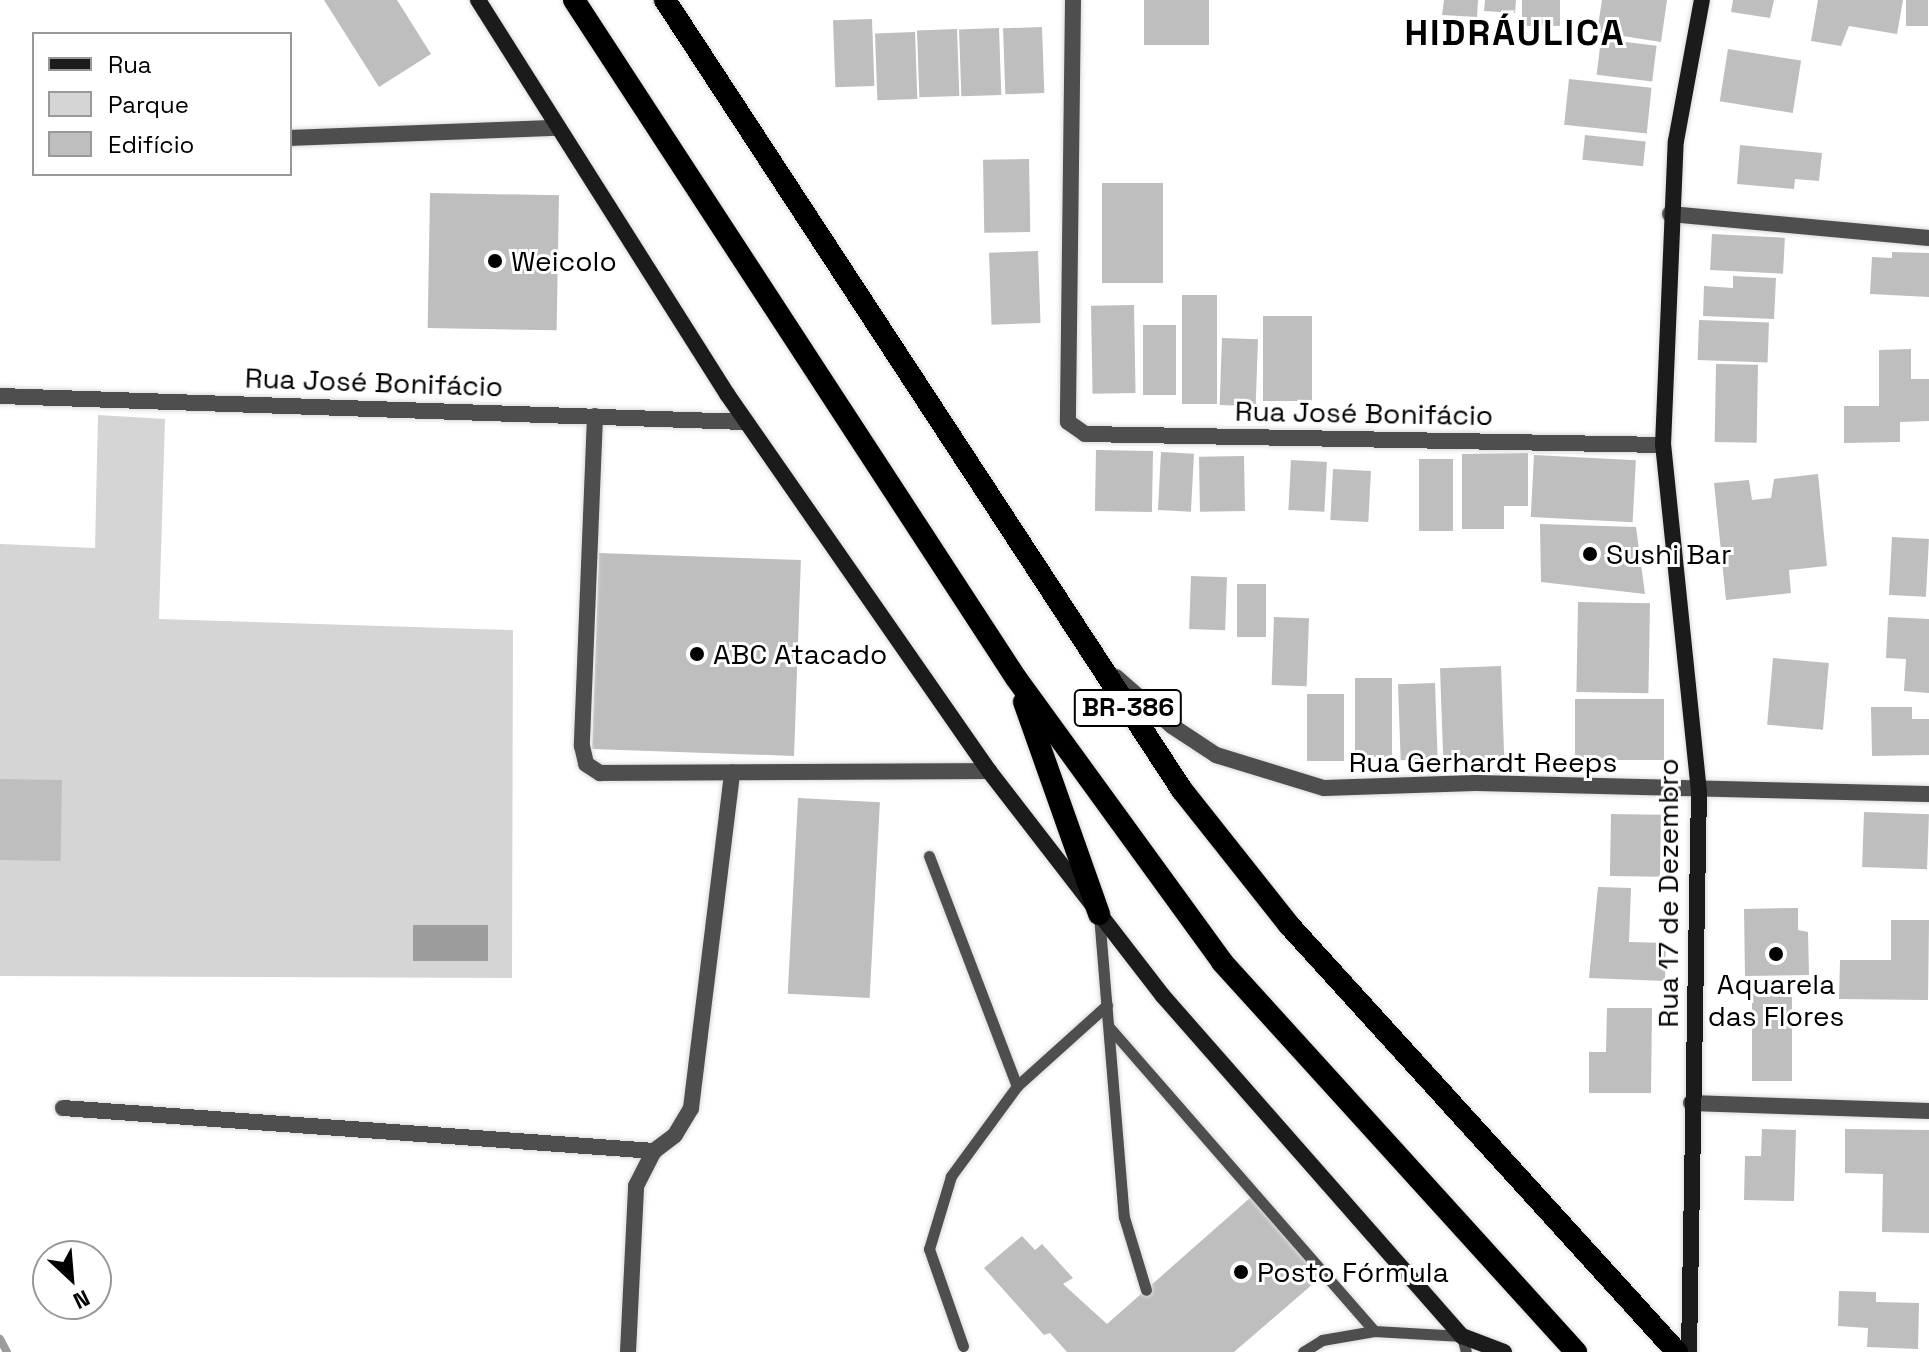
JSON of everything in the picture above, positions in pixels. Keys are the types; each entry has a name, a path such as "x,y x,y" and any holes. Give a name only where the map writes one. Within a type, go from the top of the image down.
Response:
{"highway":[{"name":"BR-386","path":"574,0 1016,678 1222,962 1576,1352"},
{"name":"BR-386","path":"665,0 1182,790 1289,925 1677,1352"},
{"path":"1016,678 1099,914"}],"main road":[{"path":"478,0 556,128 746,422 989,771 1163,996 1464,1344 1504,1352"},
{"name":"Rua 17 de Dezembro","path":"1689,1352 1691,1103 1699,792 1663,445 1670,214 1676,141 1702,0"}],"street":[{"name":"Rua José Bonifácio","path":"1073,0 1068,422 1085,434 1663,445"},
{"path":"292,138 556,128"},
{"path":"1670,214 1929,238"},
{"name":"Rua José Bonifácio","path":"0,396 746,422"},
{"path":"595,416 582,746 586,764 600,773 989,771"},
{"name":"Rua Gerhardt Reeps","path":"1087,647 1172,726 1216,755 1324,788 1475,783 1699,792 1929,794"},
{"path":"628,1352 636,1186 654,1151 675,1135 691,1108 732,772"},
{"path":"1691,1103 1929,1111"},
{"path":"63,1108 654,1151"}],"lane":[{"path":"929,856 1017,1086"},
{"path":"1099,914 1124,1217 1146,1290"},
{"path":"963,1346 929,1249 951,1176 1017,1086 1107,1005"},
{"path":"1109,1027 1374,1331"},
{"path":"1303,1352 1322,1340 1374,1331 1464,1344"}],"green space":[{"path":"98,415 165,419 159,619 513,630 512,978 0,976 0,544 95,548"}],"shaded area":[{"path":"413,925 488,925 488,961 413,961"}],"building":[{"path":"324,0 397,0 431,54 379,87"},
{"path":"1144,0 1209,0 1209,45 1144,45"},
{"path":"1444,0 1478,0 1477,17 1442,15"},
{"path":"1485,0 1516,0 1515,13 1484,11"},
{"path":"1522,0 1560,0 1560,26 1522,26"},
{"path":"1602,0 1667,0 1661,42 1597,32"},
{"path":"1733,0 1774,0 1770,18 1731,12"},
{"path":"1818,0 1903,0 1897,34 1849,26 1841,46 1811,41"},
{"path":"1906,0 1928,0 1928,26 1906,26"},
{"path":"872,19 874,86 835,87 833,20"},
{"path":"1042,27 1044,93 1005,94 1003,28"},
{"path":"999,28 1001,95 961,96 959,29"},
{"path":"957,29 959,96 919,97 917,30"},
{"path":"915,32 917,99 877,100 875,33"},
{"path":"1601,39 1657,46 1652,82 1597,75"},
{"path":"1728,49 1801,61 1793,113 1720,101"},
{"path":"1569,79 1652,88 1647,133 1564,125"},
{"path":"1585,135 1646,141 1643,166 1582,160"},
{"path":"1740,145 1822,153 1819,181 1795,179 1794,189 1737,184"},
{"path":"1029,159 1030,232 984,233 983,160"},
{"path":"1102,183 1163,183 1163,283 1102,283"},
{"name":"Weicolo","path":"430,193 559,195 557,330 428,328"},
{"path":"1712,234 1785,238 1783,274 1710,270"},
{"path":"1038,251 1041,323 992,325 989,253"},
{"path":"1892,252 1929,253 1929,297 1870,294 1872,257 1892,258"},
{"path":"1733,276 1776,278 1774,319 1703,316 1704,286 1733,288"},
{"path":"1182,295 1217,295 1217,404 1182,404"},
{"path":"1134,305 1136,393 1093,394 1091,306"},
{"path":"1263,316 1312,316 1312,401 1263,401"},
{"path":"1699,320 1769,322 1768,362 1698,360"},
{"path":"1143,325 1176,325 1176,395 1143,395"},
{"path":"1222,338 1258,339 1256,406 1220,405"},
{"path":"1911,349 1911,379 1929,379 1929,421 1900,422 1900,442 1844,443 1844,406 1879,406 1879,350"},
{"path":"1716,364 1758,365 1757,443 1715,442"},
{"path":"1096,450 1153,451 1152,512 1095,511"},
{"path":"1161,452 1194,454 1191,512 1158,510"},
{"path":"1528,453 1528,506 1504,506 1504,529 1462,529 1462,454"},
{"path":"1534,455 1636,460 1633,522 1531,517"},
{"path":"1244,456 1245,511 1200,512 1199,457"},
{"path":"1419,459 1453,459 1453,531 1419,531"},
{"path":"1291,460 1327,462 1324,512 1288,510"},
{"path":"1333,469 1371,471 1368,522 1330,520"},
{"path":"1818,474 1827,566 1789,570 1791,593 1726,600 1714,483 1749,480 1752,500 1771,498 1774,479"},
{"name":"Sushi Bar","path":"1540,524 1636,527 1645,594 1541,582"},
{"path":"1892,537 1929,539 1926,597 1889,595"},
{"name":"ABC Atacado","path":"599,553 801,560 794,756 592,749"},
{"path":"1191,576 1227,577 1225,630 1189,629"},
{"path":"1237,584 1266,584 1266,637 1237,637"},
{"path":"1578,602 1650,603 1648,693 1576,692"},
{"path":"1274,617 1309,618 1307,686 1272,685"},
{"path":"1888,617 1929,619 1929,693 1904,691 1906,659 1886,658"},
{"path":"1773,658 1829,663 1823,730 1767,725"},
{"path":"1501,666 1504,757 1443,759 1440,668"},
{"path":"1355,678 1392,678 1392,757 1355,757"},
{"path":"1435,683 1438,759 1401,760 1398,684"},
{"path":"1307,694 1344,694 1344,761 1307,761"},
{"path":"1575,699 1664,699 1664,760 1575,760"},
{"path":"1871,707 1912,707 1912,719 1929,719 1929,755 1872,756"},
{"path":"0,779 62,780 61,861 0,860"},
{"path":"798,798 880,802 870,998 788,994"},
{"path":"1864,812 1929,814 1927,869 1862,867"},
{"path":"1611,814 1661,815 1660,877 1610,876"},
{"path":"1598,887 1631,888 1629,942 1666,943 1665,981 1589,978"},
{"name":"Aquarela das Flores","path":"1798,908 1798,930 1808,932 1809,975 1745,976 1744,909"},
{"path":"1891,920 1929,920 1928,1000 1839,999 1840,960 1891,960"},
{"path":"1752,992 1792,992 1792,1081 1752,1081"},
{"path":"1607,1008 1652,1008 1651,1093 1589,1093 1589,1052 1606,1052"},
{"path":"1762,1129 1796,1130 1794,1201 1744,1200 1745,1156 1761,1156"},
{"path":"1845,1129 1929,1130 1929,1233 1882,1232 1883,1174 1845,1173"},
{"name":"Posto Fórmula","path":"1251,1197 1321,1277 1234,1352 1067,1352 1050,1333 1044,1335 984,1268 1022,1236 1035,1250 1042,1244 1073,1278 1063,1284 1107,1324"},
{"path":"1839,1291 1876,1292 1876,1302 1919,1303 1918,1349 1867,1347 1868,1328 1838,1326"}],"waterway":[{"path":"0,1339 7,1352"}],"place":[{"name":"Weicolo","path":"495,261"},
{"name":"Sushi Bar","path":"1590,554"},
{"name":"ABC Atacado","path":"697,654"},
{"name":"Aquarela das Flores","path":"1776,954"},
{"name":"Posto Fórmula","path":"1241,1272"}],"district":[{"name":"HIDRÁULICA","path":"1515,34"}]}
